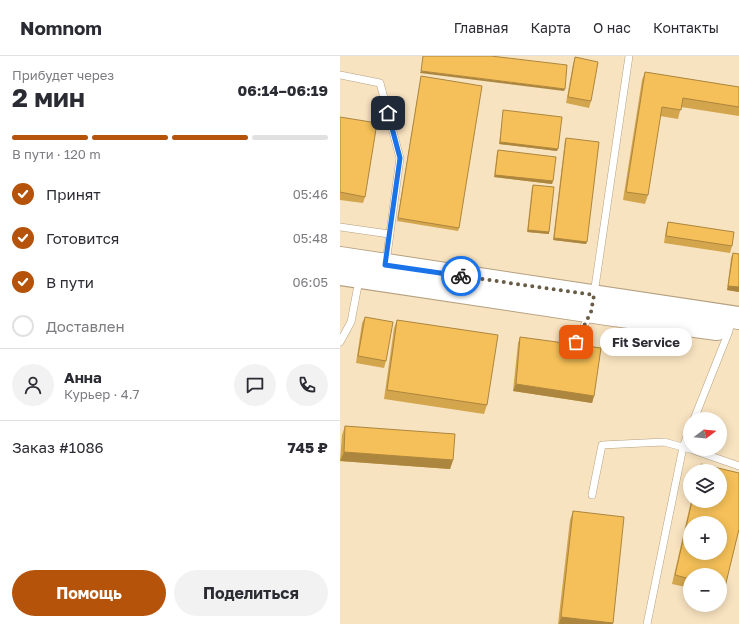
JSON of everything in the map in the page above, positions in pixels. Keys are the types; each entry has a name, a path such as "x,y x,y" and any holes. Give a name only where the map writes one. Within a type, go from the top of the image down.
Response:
{"main road":[{"path":"340,258 354,271 384,273 734,324"}],"lane":[{"path":"576,342 592,304 629,56"},
{"path":"340,75 380,83 400,158 384,273"},
{"path":"340,227 389,234"},
{"path":"340,342 351,322 354,271"},
{"path":"697,412 734,324"},
{"path":"592,495 602,445 664,442 683,447"},
{"path":"648,624 686,456"},
{"path":"711,456 739,466"}],"building":[{"path":"423,56 491,56 567,65 565,89 421,71"},
{"path":"575,57 598,62 591,101 568,97"},
{"path":"645,72 739,87 739,107 683,98 681,110 662,107 648,195 626,192"},
{"path":"421,76 482,86 459,228 398,218"},
{"path":"503,110 562,117 558,149 500,142"},
{"path":"340,117 377,123 365,197 340,192"},
{"path":"566,138 599,142 587,242 554,238"},
{"path":"498,150 556,157 553,181 495,175"},
{"path":"533,185 554,187 549,232 528,230"},
{"path":"668,222 734,232 732,246 666,236"},
{"path":"733,253 739,254 739,287 728,286"},
{"path":"365,317 393,322 386,361 358,356"},
{"path":"397,320 498,335 487,405 387,390"},
{"path":"520,337 601,348 594,396 516,384"},
{"path":"345,426 455,434 453,460 344,452"},
{"path":"727,470 739,473 739,529 727,579 727,568 683,568 683,577 675,575 683,540 683,560 727,560 727,516 689,516 690,508 727,508"},
{"path":"573,511 624,517 613,623 561,617"}],"way so far":[{"path":"461,276 594,295 591,312 576,342"}],"place":[{"name":"Fit Service","path":"576,342"}],"route":[{"path":"388,113 400,158 385,265 461,276"}]}
